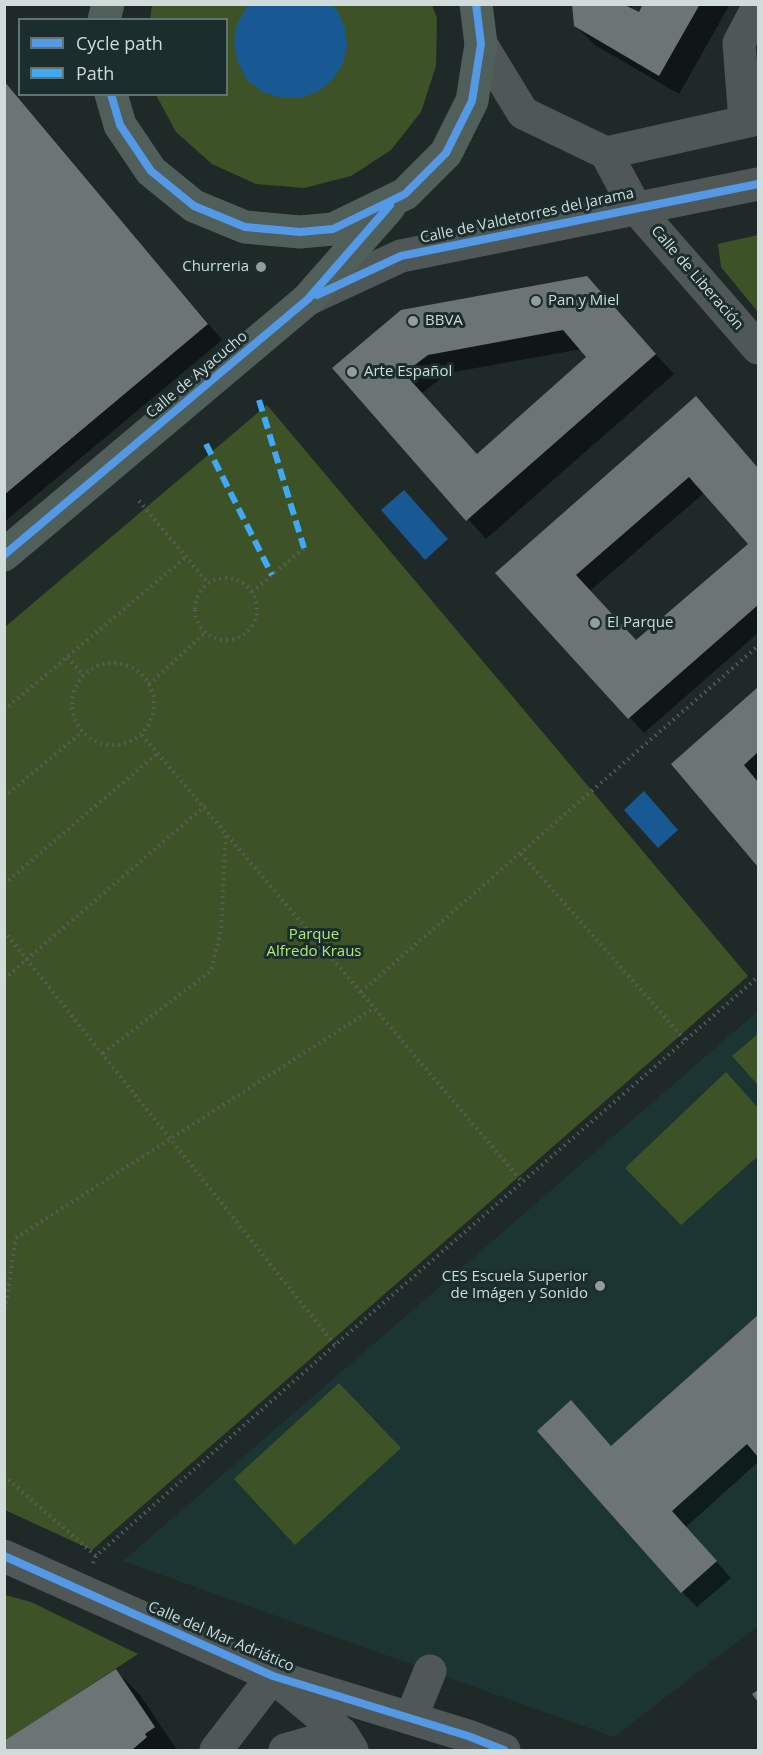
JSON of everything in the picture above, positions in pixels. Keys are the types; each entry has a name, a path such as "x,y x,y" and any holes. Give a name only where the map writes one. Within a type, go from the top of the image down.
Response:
{"main road":[{"path":"112,96 120,125 151,171 194,206 245,227 347,235 405,194 446,153 472,101 481,44 476,4"},
{"name":"Calle de Ayacucho","path":"4,555 308,298 347,235"}],"street":[{"path":"481,44 523,113 606,153 752,120 739,43 759,7"},
{"name":"Calle de Valdetorres del Jarama","path":"606,153 635,207"},
{"name":"Calle de Valdetorres del Jarama","path":"308,298 401,256 635,207 759,184"},
{"name":"Calle de Liberación","path":"635,207 759,348"},
{"path":"347,235 401,256"},
{"name":"Calle del Mar Adriático","path":"14,1565 273,1676 411,1718 474,1743 504,1750"},
{"path":"411,1718 430,1671"},
{"path":"216,1750 273,1676"},
{"name":"Calle del Mar Adriático","path":"273,1676 347,1742"},
{"path":"285,1750 347,1742"}],"path":[{"path":"139,501 208,583"},
{"path":"252,592 304,548"},
{"path":"4,710 186,558"},
{"path":"228,577 239,580 252,592 257,604 256,616 245,633 225,640 205,633 195,617 194,607 201,589 208,583 228,577"},
{"path":"149,684 205,633"},
{"path":"361,992 759,646"},
{"path":"67,658 84,675"},
{"path":"108,664 122,664 140,673 149,684 154,708 142,735 118,745 98,742 82,732 73,713 73,701 76,687 84,675 108,664"},
{"path":"4,797 82,732"},
{"path":"142,735 205,806 523,1183"},
{"path":"4,884 159,752"},
{"path":"4,979 205,806"},
{"path":"103,1053 211,971 221,930 226,832"},
{"path":"521,854 686,1041"},
{"path":"4,931 335,1345"},
{"path":"4,1476 96,1556 759,977"},
{"path":"4,1315 16,1238 374,1008"}],"shaded area":[{"name":"CES Escuela Superior de Imágen y Sonido","path":"758,1011 758,1626 614,1737 123,1561"}],"green space":[{"path":"152,5 432,5 437,18 436,66 421,112 391,150 351,176 304,188 256,184 212,164 176,132 157,96 228,96 228,18 150,18"},
{"path":"758,235 758,312 721,267 718,244"},
{"name":"Parque Alfredo Kraus","path":"267,405 748,976 92,1550 5,1510 5,627"},
{"path":"758,1034 758,1085 732,1056"},
{"path":"726,1072 758,1108 758,1156 681,1225 625,1168"},
{"path":"339,1383 401,1448 295,1545 234,1479"},
{"path":"5,1595 31,1602 138,1654 5,1741"}],"water":[{"path":"250,4 331,4 338,12 345,28 347,46 343,63 334,78 319,91 301,98 281,98 263,92 247,80 238,63 234,43 237,24"},
{"path":"404,490 448,539 425,560 381,510"},
{"path":"644,791 678,830 658,848 624,810"}],"building":[{"path":"572,4 623,4 639,12 643,4 700,4 659,76 574,26"},
{"path":"4,81 208,324 4,495"},
{"path":"587,276 656,354 466,521 332,368 401,310","holes":["563,330 586,357 477,454 404,373 428,355"]},
{"path":"696,396 758,468 758,605 628,719 495,573","holes":["689,477 748,544 636,640 576,575"]},
{"path":"758,687 758,752 744,765 758,782 758,867 671,764"},
{"path":"758,1315 758,1457 747,1444 672,1511 717,1561 681,1593 537,1431 571,1400 611,1446"},
{"path":"116,1669 155,1727 145,1734 147,1737 132,1750 4,1750 4,1741"},
{"path":"758,1690 758,1702 752,1694"}],"marked path":[{"path":"259,400 304,548"},
{"path":"206,444 272,575"}],"cycle path":[{"path":"112,96 120,125 151,171 194,206 245,227 300,232 333,229 405,194 446,153 472,101 481,44 476,4"},
{"path":"317,295 401,256 758,184"},
{"path":"4,555 308,299 390,205"},
{"path":"4,1556 273,1676 468,1736 504,1750"}],"place":[{"name":"Churreria","path":"261,267"},
{"name":"Pan y Miel","path":"536,301"},
{"name":"BBVA","path":"413,321"},
{"name":"Arte Español","path":"352,372"},
{"name":"El Parque","path":"595,623"},
{"name":"CES Escuela Superior de Imágen y Sonido","path":"600,1286"}]}
